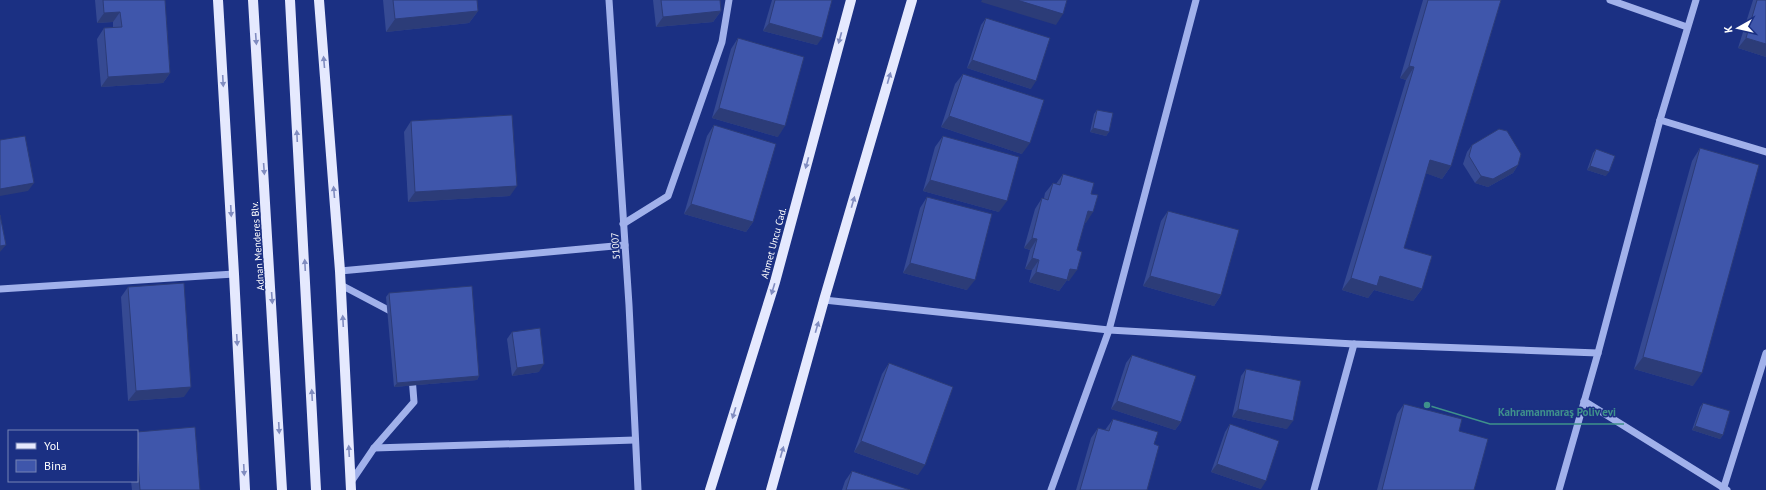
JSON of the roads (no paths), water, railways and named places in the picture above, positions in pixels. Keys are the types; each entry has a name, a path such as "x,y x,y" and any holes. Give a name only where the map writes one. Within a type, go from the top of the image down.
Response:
{"main road":[{"path":"218,0 234,274 244,490"},
{"name":"Adnan Menderes Blv.","path":"253,0 282,490"},
{"path":"290,0 316,490"},
{"path":"319,0 341,285 351,486"},
{"name":"Ahmet Uncu Cad.","path":"710,490 775,282 851,0"},
{"path":"771,490 824,300 912,0"}],"street":[{"name":"51007","path":"610,0 638,490"},
{"path":"624,224 668,196 722,42 729,0"},
{"path":"1051,490 1109,330 1196,0"},
{"path":"1610,0 1687,27"},
{"path":"1559,490 1598,353 1660,120 1696,0"},
{"path":"1660,120 1766,152"},
{"path":"340,271 625,245"},
{"path":"0,289 234,274"},
{"path":"341,285 402,317"},
{"path":"824,300 1109,330 1354,344 1598,353"},
{"path":"1314,490 1354,344"},
{"path":"1584,401 1724,489 1766,353"},
{"path":"351,486 374,448 414,402 412,372"},
{"path":"374,448 635,440"}],"place":[{"name":"Kahramanmaraş Poliv evi","path":"1427,405"}]}
